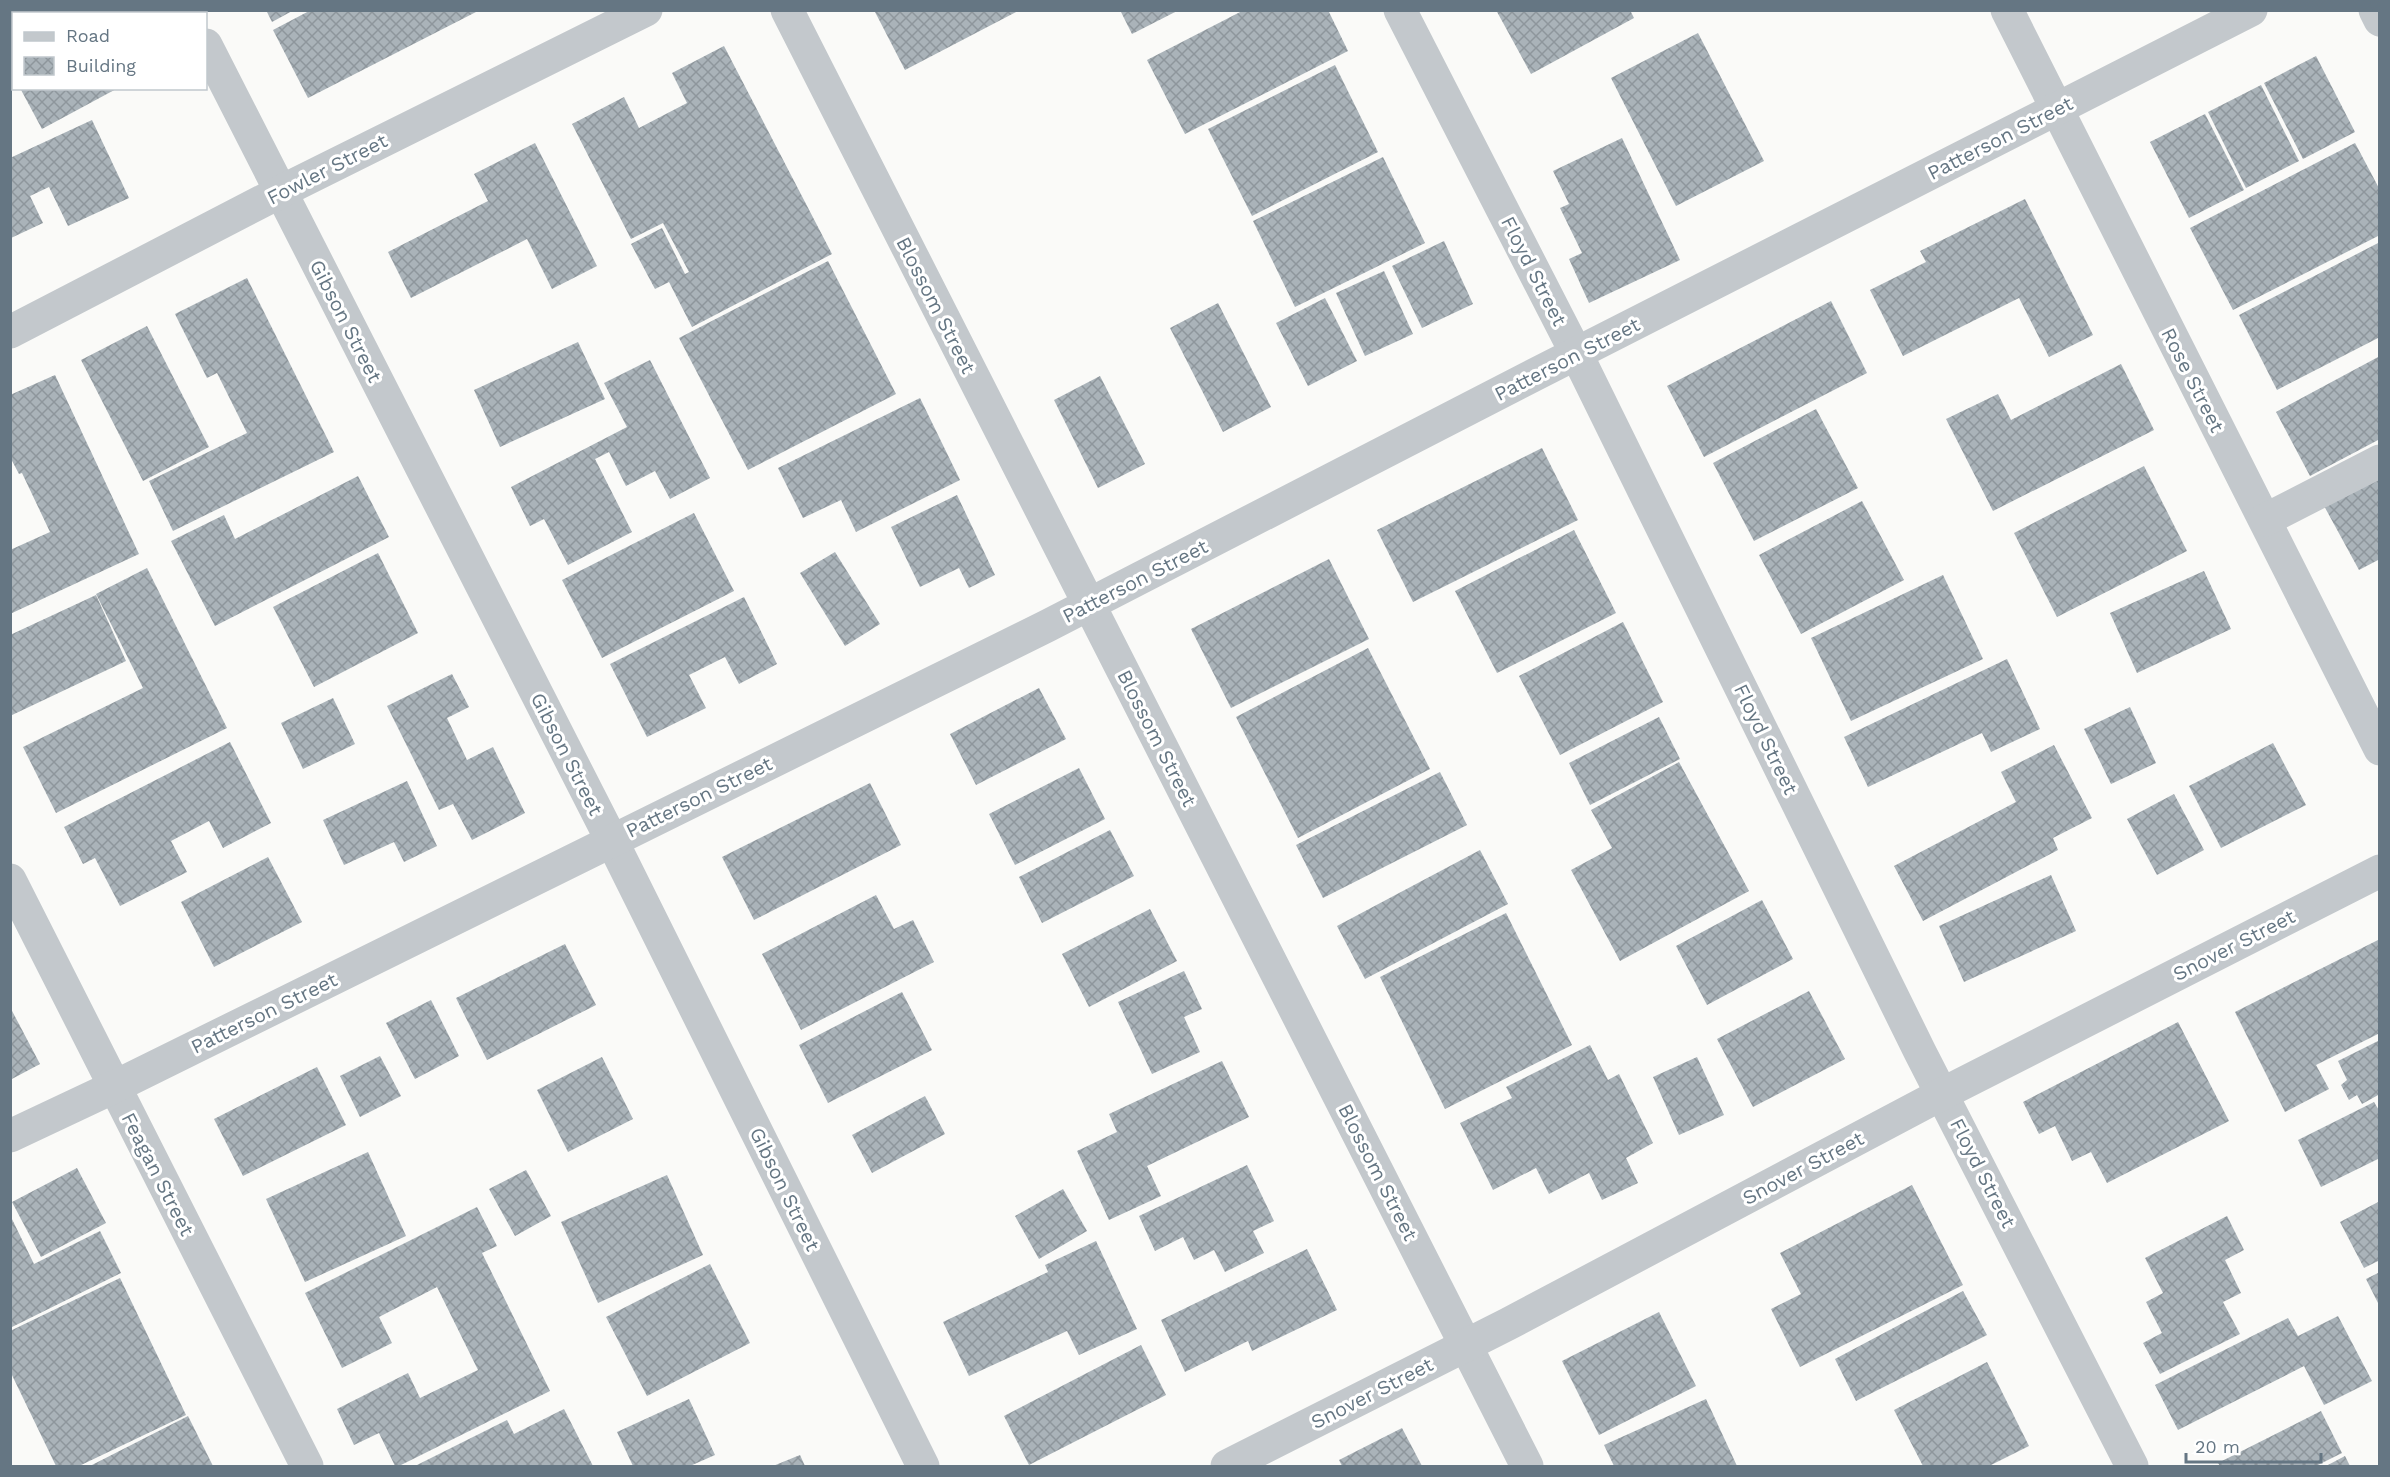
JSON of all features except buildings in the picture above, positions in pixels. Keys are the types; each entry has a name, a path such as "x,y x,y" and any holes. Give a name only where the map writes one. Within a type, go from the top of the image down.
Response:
{"street":[{"name":"Fowler Street","path":"10,332 280,192 646,10"},
{"name":"Blossom Street","path":"787,10 1527,1467"},
{"name":"Floyd Street","path":"1400,10 1576,354 1942,1094 2132,1467"},
{"name":"Rose Street","path":"2007,10 2379,749"},
{"name":"Patterson Street","path":"10,1136 114,1087 1088,604 2251,10"},
{"path":"2375,10 2379,20"},
{"name":"Gibson Street","path":"207,47 612,841 923,1467"},
{"path":"2265,520 2379,461"},
{"name":"Snover Street","path":"1227,1467 1465,1345 1942,1094 2379,871"},
{"name":"Feagan Street","path":"10,880 308,1467"}]}
